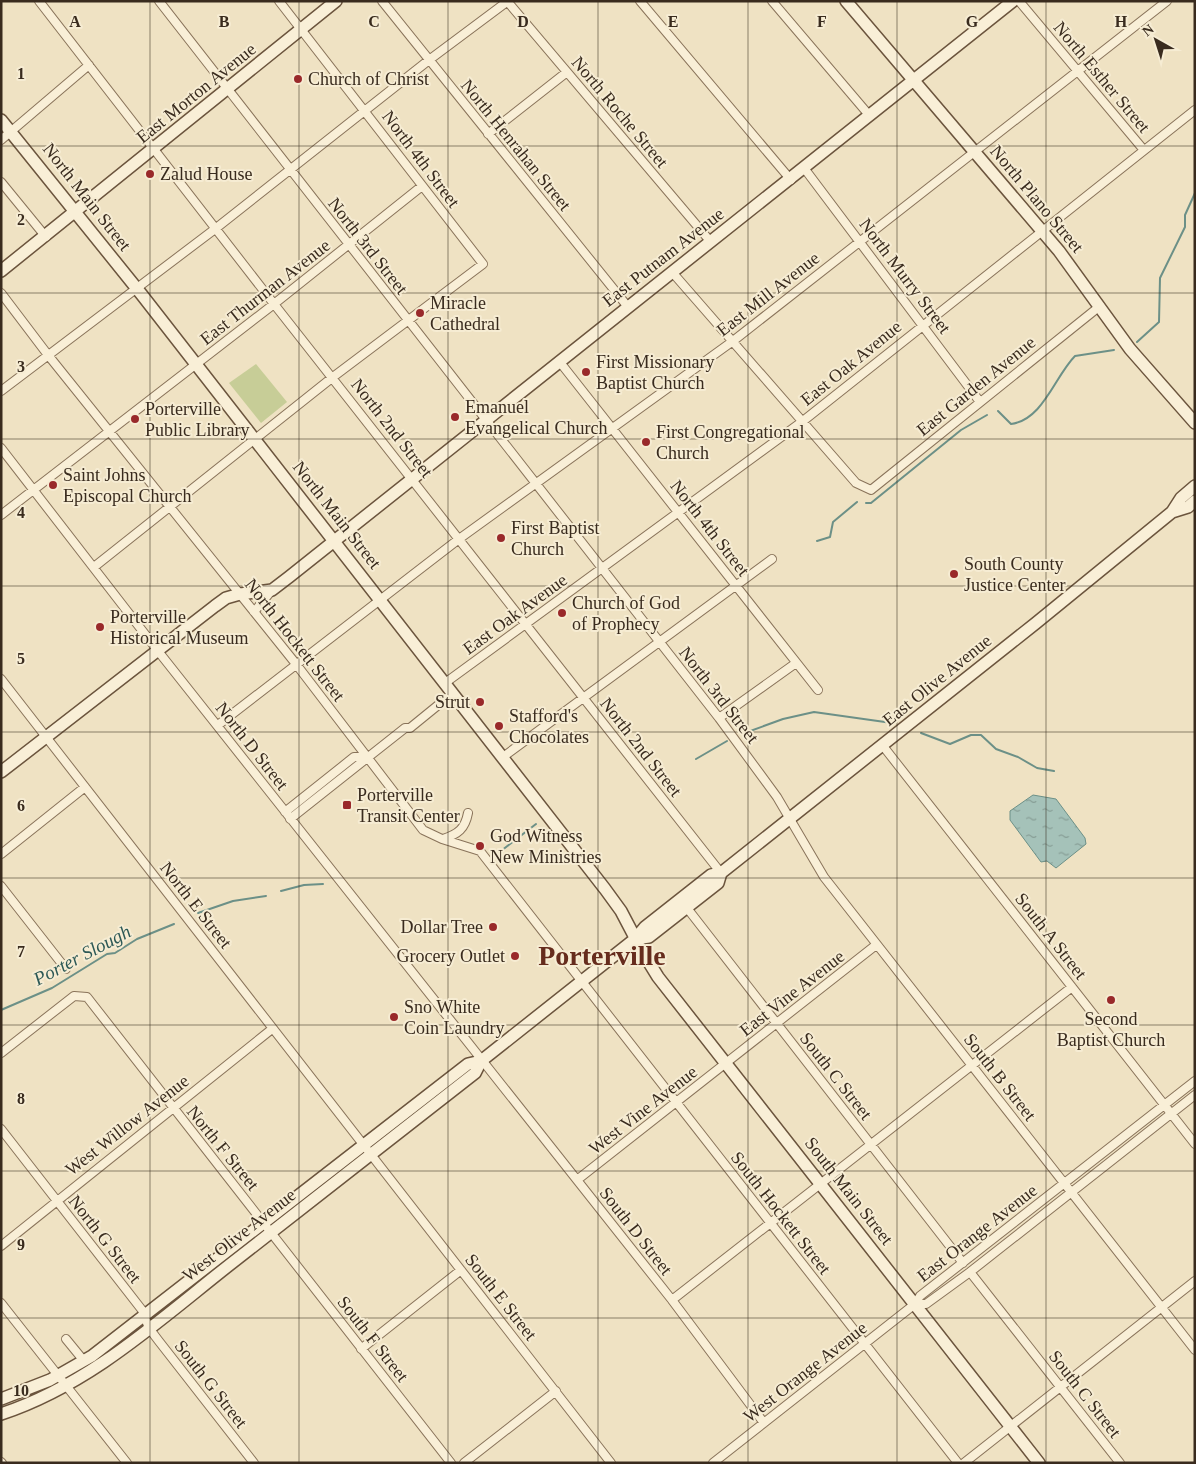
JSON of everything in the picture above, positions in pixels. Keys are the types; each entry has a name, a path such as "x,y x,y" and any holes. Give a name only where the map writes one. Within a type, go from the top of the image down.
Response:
{"main road":[{"name":"East Morton Avenue","path":"1,271 46,237 336,1"},
{"name":"North Plano Street","path":"846,1 1041,231 1100,306 1130,349 1195,423"},
{"name":"East Putnam Avenue","path":"272,590 413,480 710,241 791,180 1013,1"},
{"name":"North Main Street","path":"1,120 77,212 454,693 617,905 635,939"},
{"name":"East Olive Avenue","path":"635,939 644,927 711,875 720,873 883,746 1172,512 1181,498 1195,486"},
{"name":"East Olive Avenue","path":"1172,512 1188,507 1195,501"},
{"path":"1,772 226,598 240,594 272,590"},
{"name":"East Olive Avenue","path":"635,939 649,937 687,908 718,883 720,873"},
{"name":"West Olive Avenue","path":"1,1399 62,1381 84,1361 195,1292 271,1232 468,1064 482,1061 635,939"},
{"name":"South Main Street","path":"635,939 658,977 1039,1463"},
{"name":"West Olive Avenue","path":"1,1414 62,1381 100,1365 213,1263 264,1223 368,1149"},
{"path":"195,1292 202,1278 214,1268 213,1263"}],"street":[{"name":"North 2nd Street","path":"39,1 720,873"},
{"name":"North 3rd Street","path":"159,1 719,718 763,777 790,818"},
{"name":"North 4th Street","path":"279,1 483,264 408,322"},
{"name":"North Henrahan Street","path":"382,1 628,307"},
{"path":"1,391 216,229 365,110 507,1"},
{"name":"North Roche Street","path":"507,1 710,241"},
{"path":"640,1 791,180"},
{"path":"772,1 869,116"},
{"name":"North Esther Street","path":"1019,1 1144,150"},
{"name":"East Mill Avenue","path":"218,725 459,539 733,341 1167,1"},
{"path":"1,140 90,65"},
{"path":"488,134 567,72"},
{"name":"East Oak Avenue","path":"446,683 802,421 1195,110"},
{"name":"North Murry Street","path":"804,168 980,402"},
{"path":"1,182 46,237"},
{"name":"East Thurman Avenue","path":"1,515 274,304 422,186"},
{"path":"672,272 802,421"},
{"name":"North Hockett Street","path":"1,293 48,355 296,664 423,830 443,839 480,851 582,981"},
{"name":"East Garden Avenue","path":"802,421 856,483 871,490 1100,306"},
{"path":"94,566 256,440 333,377 408,322"},
{"name":"North 4th Street","path":"559,361 818,690"},
{"name":"North D Street","path":"1,448 158,651 482,1061"},
{"path":"503,757 731,590 735,584 772,559"},
{"path":"254,612 272,590"},
{"path":"719,718 796,664"},
{"name":"North E Street","path":"1,680 272,1029 368,1149"},
{"path":"290,819 367,757 405,728 410,728 454,693"},
{"name":"South A Street","path":"883,746 1195,1144"},
{"path":"285,812 354,757 367,757"},
{"path":"1,854 85,787"},
{"path":"443,839 461,831 468,813"},
{"name":"South B Street","path":"790,818 798,837 824,877 876,946 1195,1350"},
{"path":"1,886 66,969"},
{"name":"South C Street","path":"687,908 963,1263"},
{"name":"East Vine Avenue","path":"727,1063 876,946"},
{"name":"South Hockett Street","path":"582,981 676,1104 958,1463"},
{"path":"672,1300 1072,987"},
{"name":"North F Street","path":"1,1053 74,996 87,998 271,1232"},
{"name":"West Willow Avenue","path":"1,1246 272,1029"},
{"name":"South D Street","path":"482,1061 672,1300 764,1423"},
{"name":"West Vine Avenue","path":"576,1180 727,1063"},
{"name":"East Orange Avenue","path":"915,1304 920,1296 1195,1081"},
{"name":"East Orange Avenue","path":"915,1304 926,1304 970,1272 1195,1095"},
{"name":"North G Street","path":"1,1129 142,1310 147,1322"},
{"name":"South E Street","path":"368,1149 612,1463"},
{"name":"South F Street","path":"271,1232 451,1463"},
{"path":"361,1348 461,1270"},
{"name":"South C Street","path":"970,1272 1120,1463"},
{"path":"964,1463 1195,1281"},
{"path":"1,1303 127,1463"},
{"name":"West Orange Avenue","path":"713,1463 915,1304"},
{"name":"South G Street","path":"147,1322 254,1463"},
{"path":"66,1339 84,1361"},
{"path":"464,1463 556,1391"}],"green space":[{"path":"256,364 287,402 261,423 229,383"}],"water":[{"path":"1033,795 1056,799 1085,838 1086,844 1056,868 1047,861 1041,862 1010,820 1010,811"}],"waterway":[{"path":"1137,342 1159,322 1160,278 1185,227 1185,215 1195,193"},
{"path":"998,411 1011,424 1022,421 1040,406 1075,356 1114,350"},
{"path":"866,503 871,503 961,430 987,415"},
{"path":"817,541 830,537 833,522 857,502"},
{"name":"Porter Slough","path":"742,734 783,719 814,712 892,723"},
{"name":"Porter Slough","path":"921,733 950,744 971,735 981,735 996,749 1018,757 1037,768 1054,771"},
{"name":"Porter Slough","path":"696,759 727,741"},
{"name":"Porter Slough","path":"497,854 536,824"},
{"name":"Porter Slough","path":"281,891 304,885 323,884"},
{"name":"Porter Slough","path":"198,913 233,901 266,896"},
{"name":"Porter Slough","path":"1,1010 52,988 107,954 115,953 137,939 174,924"}],"place":[{"name":"Church of Christ","path":"298,79"},
{"name":"Zalud House","path":"150,174"},
{"name":"Miracle Cathedral","path":"420,313"},
{"name":"First Missionary Baptist Church","path":"586,372"},
{"name":"Emanuel Evangelical Church","path":"455,417"},
{"name":"Porterville Public Library","path":"135,419"},
{"name":"First Congregational Church","path":"646,442"},
{"name":"Saint Johns Episcopal Church","path":"53,485"},
{"name":"First Baptist Church","path":"501,538"},
{"name":"South County Justice Center","path":"954,574"},
{"name":"Church of God of Prophecy","path":"562,613"},
{"name":"Porterville Historical Museum","path":"100,627"},
{"name":"Strut","path":"480,702"},
{"name":"Stafford's Chocolates","path":"499,726"},
{"name":"Porterville Transit Center","path":"347,805"},
{"name":"God Witness New Ministries","path":"480,846"},
{"name":"Dollar Tree","path":"493,927"},
{"name":"Grocery Outlet","path":"515,956"},
{"name":"Second Baptist Church","path":"1111,1000"},
{"name":"Sno White Coin Laundry","path":"394,1017"}],"district":[{"name":"Porterville","path":"602,955"}]}
